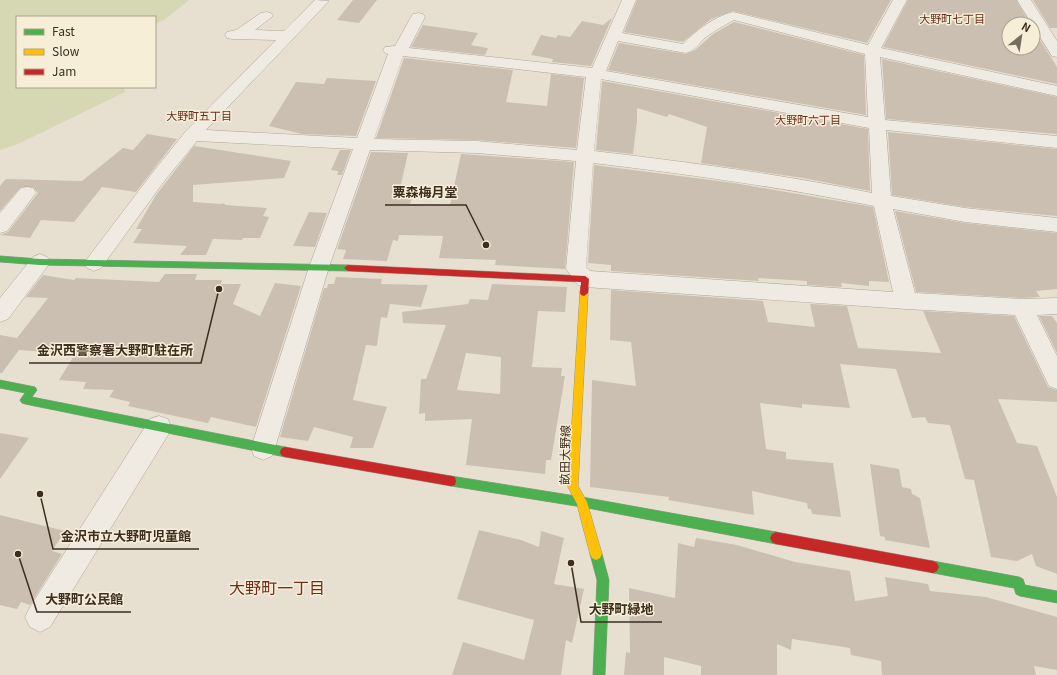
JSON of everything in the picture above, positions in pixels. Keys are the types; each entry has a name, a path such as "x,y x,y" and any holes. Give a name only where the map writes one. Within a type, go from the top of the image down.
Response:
{"street":[{"path":"585,279 576,269 584,156 596,74 628,0"},
{"path":"900,0 872,51 882,201 906,301"},
{"path":"1024,0 1057,53"},
{"path":"94,263 159,176 192,135 288,38 322,1"},
{"path":"613,36 686,49 700,34 727,18 734,11 872,51 1057,91"},
{"path":"266,16 236,34 288,38"},
{"path":"263,448 319,267 396,51 418,17"},
{"path":"396,51 596,74 876,124 1057,142"},
{"path":"192,135 363,144 476,147 584,156 677,167 818,188 882,201 965,215 1057,225"},
{"path":"0,226 26,192"},
{"path":"0,259 40,262 319,267 585,279 906,301 1022,307 1057,306"},
{"path":"0,313 40,262"},
{"name":"畝田大野線","path":"585,279 573,488 582,502 603,580 599,675"},
{"path":"1022,307 1057,379"},
{"path":"0,384 32,390 26,400 263,448 404,474 582,502 1019,584 1020,590 1057,597"},
{"path":"40,616 159,427"}],"green space":[{"path":"0,0 189,0 164,20 156,24 156,16 16,16 16,88 124,88 125,92 18,144 0,150"}],"building":[{"path":"353,0 377,0 359,23 337,20"},
{"path":"637,0 891,0 867,43 733,11 711,19 683,42 624,32"},
{"path":"908,0 1016,0 1025,16 1001,16 1001,56 1041,56 1041,42 1057,67 1057,84 883,47"},
{"path":"1033,0 1057,0 1057,28 1050,28"},
{"path":"612,18 591,66 552,62 553,59 531,55 541,35 556,38 558,35 570,37 582,21 603,25"},
{"path":"734,22 864,55 866,115 608,70 619,43 686,54 695,50 713,34"},
{"path":"423,25 478,33 471,45 488,48 485,55 411,47"},
{"path":"404,58 513,70 506,102 547,106 551,74 584,78 576,148 476,140 376,138"},
{"path":"882,59 1057,97 1057,134 886,119"},
{"path":"327,78 376,81 356,136 302,134 269,126 296,82 324,84"},
{"path":"602,81 868,129 870,191 803,178 701,163 707,127 669,114 667,117 637,108 633,154 596,150"},
{"path":"888,132 1057,149 1057,216 965,207 892,195"},
{"path":"147,134 177,139 136,192 102,187 74,222 41,220 30,238 0,235 8,232 38,193 33,187 21,187 0,211 0,186 6,179 82,181 123,148 133,150"},
{"path":"194,146 291,161 284,178 193,185 193,202 223,203 226,205 267,208 263,216 269,217 260,238 243,238 242,240 213,239 206,255 180,255 187,246 133,243 142,229 136,229 156,195"},
{"path":"340,150 351,150 342,175 337,175 338,171 331,170"},
{"path":"371,152 408,153 399,193 413,194 410,204 450,205 461,154 574,162 565,269 495,265 496,260 439,258 443,236 399,235 398,241 393,240 387,261 343,259 346,250 337,249"},
{"path":"594,165 734,183 873,207 889,282 869,281 869,286 841,283 842,287 807,285 807,281 758,278 759,281 611,271 611,265 588,263"},
{"path":"895,211 965,223 1057,233 1057,289 1036,291 1040,297 1022,298 916,292"},
{"path":"309,212 327,213 315,247 293,246"},
{"path":"165,274 197,274 195,280 222,280 221,284 241,284 233,304 260,316 275,283 301,286 256,427 211,417 208,423 128,406 130,402 109,397 114,390 83,389 86,382 59,380 75,354 19,350 2,373 0,373 0,335 17,338 48,298 26,297 43,275 74,280 76,278 159,282"},
{"path":"336,277 382,279 381,284 428,285 421,307 390,304 387,318 381,317 377,346 366,345 353,400 387,407 373,448 350,448 353,437 314,427 308,441 280,437 324,288 327,288 328,284 334,284"},
{"path":"492,284 567,287 565,312 538,311 532,367 562,368 561,376 565,376 551,460 546,460 545,474 466,465 472,419 425,421 425,413 419,414 421,379 426,379 446,325 403,323 402,312 468,304 470,299 488,300","holes":["466,353 501,357 500,394 457,390"]},
{"path":"611,290 763,301 768,322 815,327 810,304 847,306 858,348 941,353 923,311 1014,316 1048,387 1057,390 1057,402 998,399 1017,443 1037,446 1057,497 1057,574 1036,566 1032,554 1017,561 991,557 974,480 965,479 950,425 928,423 925,417 912,418 896,369 840,364 850,408 802,404 802,408 760,403 766,449 786,452 786,459 833,463 841,517 812,514 811,509 808,509 807,503 752,491 754,515 668,500 669,497 590,487 592,380 636,386 631,342 610,340"},
{"path":"1039,316 1052,316 1057,323 1057,353"},
{"path":"0,433 29,438 0,479"},
{"path":"870,464 899,469 902,487 911,489 912,494 920,498 930,548 885,540 885,537 880,536"},
{"path":"0,515 65,531 52,551 62,554 30,605 21,602 17,609 0,605"},
{"path":"479,530 521,540 539,547 541,531 564,538 554,584 584,589 572,643 566,640 561,675 452,675 463,642 524,660 534,620 457,599"},
{"path":"696,538 737,545 795,562 850,571 855,601 888,596 885,577 928,584 930,591 986,597 1057,617 1057,670 1034,666 1036,675 882,675 881,661 851,655 850,648 792,639 791,650 777,644 777,675 701,675 701,666 664,657 664,675 624,675 626,652 630,653 629,588 675,598 678,543 694,547"}],"traffic: fast":[{"path":"0,259 40,262 348,268"},
{"path":"0,384 32,390 25,400 285,452"},
{"path":"451,481 582,502 776,538"},
{"path":"596,554 603,580 599,675"},
{"path":"933,567 1019,583 1020,590 1057,597"}],"traffic: slow":[{"path":"584,293 573,487 582,502 596,554"}],"traffic: jam":[{"path":"348,268 585,279 584,293"},
{"path":"285,452 451,481"},
{"path":"776,538 933,567"}],"place":[{"name":"粟森梅月堂","path":"486,245"},
{"name":"金沢西警察署大野町駐在所","path":"219,289"},
{"name":"金沢市立大野町児童館","path":"40,494"},
{"name":"大野町公民館","path":"18,554"},
{"name":"大野町緑地","path":"571,563"}],"district":[{"name":"大野町七丁目","path":"952,18"},
{"name":"大野町五丁目","path":"199,115"},
{"name":"大野町六丁目","path":"808,119"},
{"name":"大野町一丁目","path":"277,587"}]}
